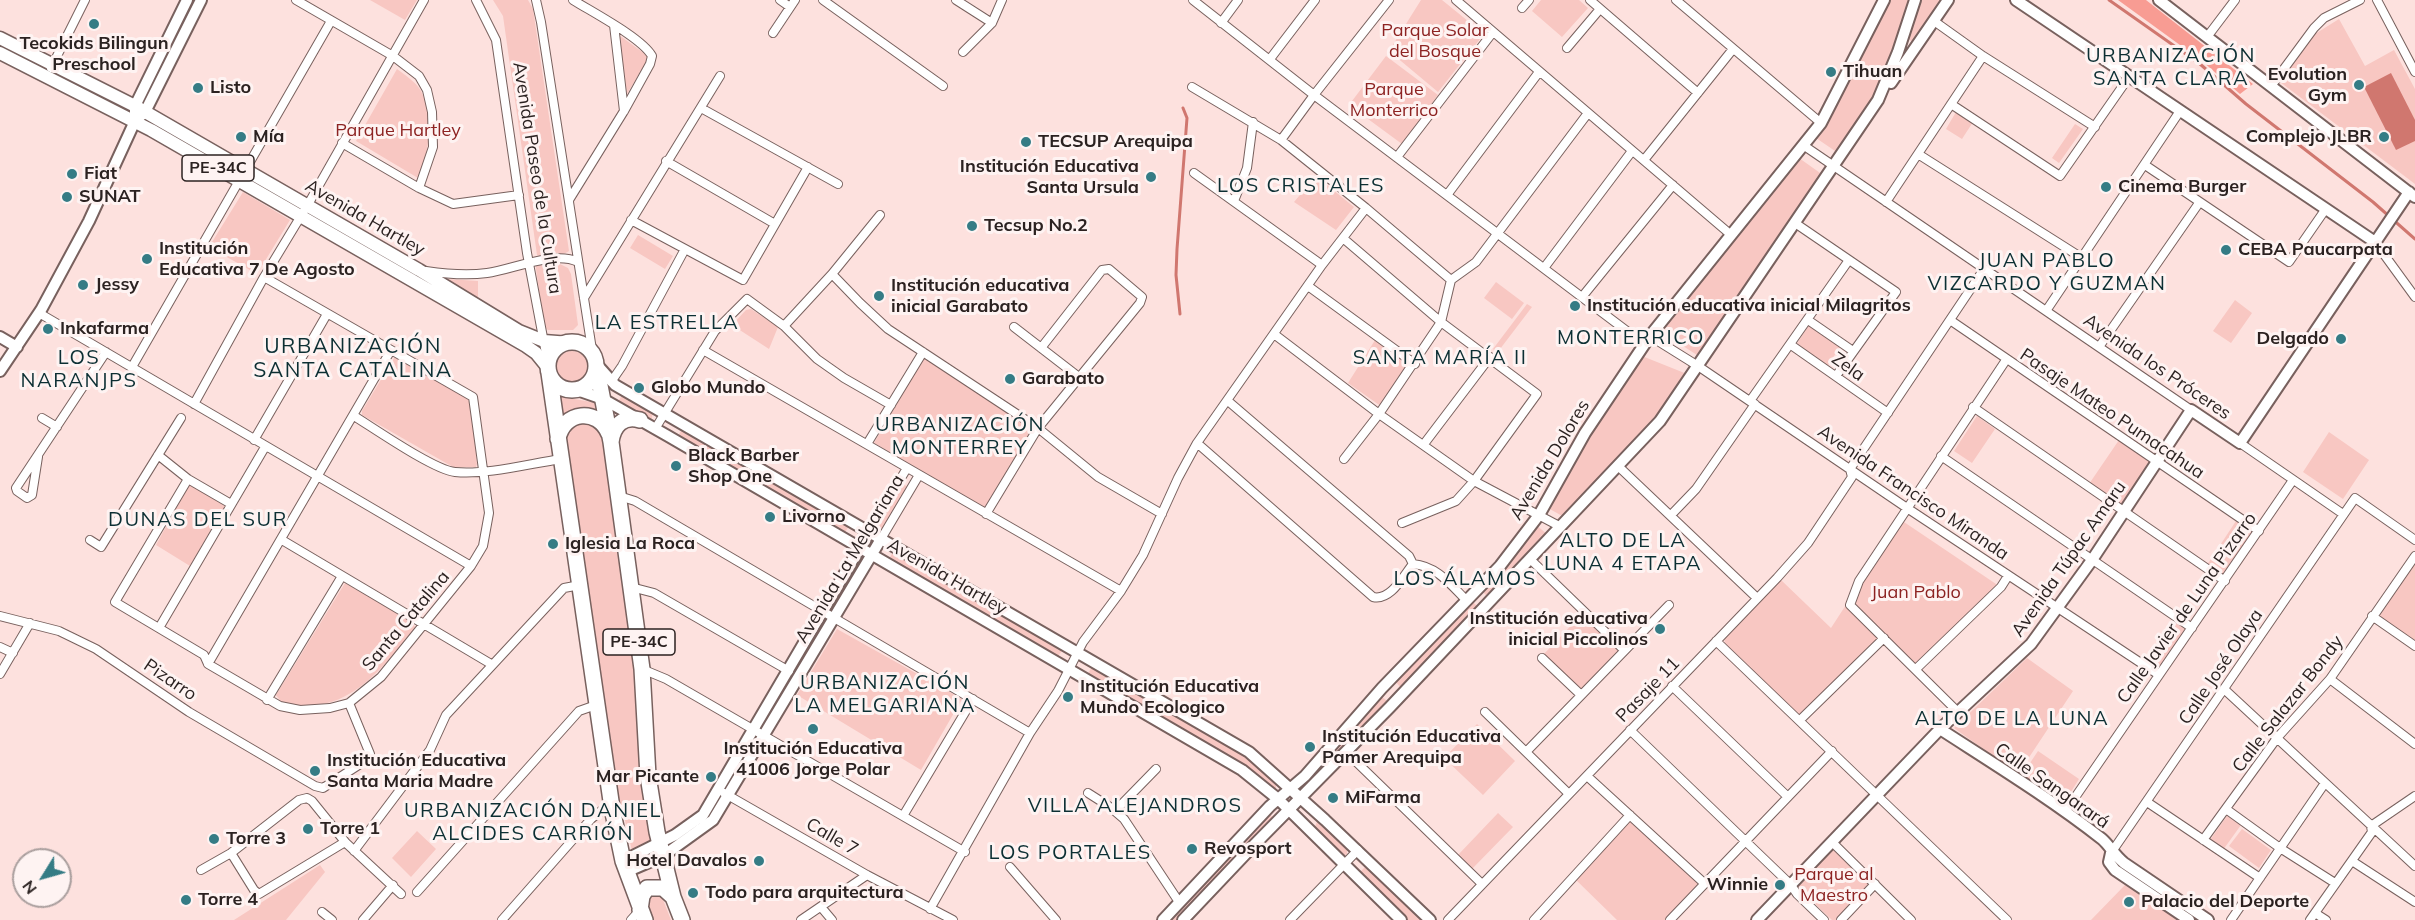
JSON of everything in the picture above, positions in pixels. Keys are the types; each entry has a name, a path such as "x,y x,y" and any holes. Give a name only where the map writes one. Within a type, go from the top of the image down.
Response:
{"highway":[{"path":"549,369 556,349 570,343"},
{"name":"PE-34C","path":"570,343 583,345 595,361"},
{"path":"577,390 591,382 595,374 595,361"},
{"name":"Avenida Paseo de la Cultura","path":"595,361 620,496 642,669 648,776 661,849"},
{"name":"PE-34C","path":"549,369 555,382 561,388 577,390"},
{"name":"Avenida Paseo de la Cultura","path":"549,369 596,705 612,808 624,866"},
{"path":"558,443 559,435 566,422 580,415 588,415 602,422 607,428 611,442"},
{"path":"611,442 616,427 621,421 634,418 640,420"},
{"name":"PE-34C","path":"661,849 673,897 682,920"},
{"name":"PE-34C","path":"624,866 639,917"},
{"path":"639,917 642,896 647,888 663,888 673,897"}],"main road":[{"path":"0,371 39,313 89,221 187,0"},
{"path":"140,109 201,0"},
{"name":"Avenida Dolores","path":"1163,920 1278,799 1325,755 1382,688 1500,566 1539,515 1585,433 1647,340 1821,123 1884,0"},
{"path":"1878,100 1898,52 1915,0"},
{"path":"1183,920 1396,701 1660,421 1948,0"},
{"path":"2016,0 2375,242"},
{"path":"2159,0 2412,195 2386,225 2372,251 2240,444"},
{"name":"PE-34C","path":"0,39 140,109"},
{"name":"PE-34C","path":"0,53 135,121"},
{"name":"Avenida Hartley","path":"140,109 242,175"},
{"name":"Avenida Hartley","path":"135,121 242,175 419,270 519,331 544,341 570,343"},
{"name":"Avenida Hartley","path":"304,210 526,346 536,353 549,369"},
{"path":"0,337 17,347"},
{"name":"Avenida Hartley","path":"595,361 611,382 1249,752 1358,850 1430,920"},
{"name":"Avenida Hartley","path":"577,390 603,399 640,420 1242,770 1278,799 1401,920"},
{"name":"Avenida los Próceres","path":"2191,410 2240,444"},
{"name":"Avenida Túpac Amaru","path":"1757,920 1940,729 2031,644 2092,560 2191,410"},
{"name":"Avenida La Melgariana","path":"661,849 703,815 869,532"},
{"name":"Avenida La Melgariana","path":"624,866 661,849 713,820 881,539"},
{"path":"1469,598 1483,608"},
{"path":"1382,688 1396,701"},
{"name":"Calle Sangarará","path":"1940,729 2065,812 2105,842 2111,853"},
{"path":"1313,834 1312,824 1325,820"},
{"path":"2189,920 2115,870 2109,862 2111,853 2208,920"}],"street":[{"path":"46,76 85,0"},
{"path":"296,0 393,56 418,76 427,90 432,111 434,147 418,188"},
{"path":"194,404 264,277 424,0"},
{"name":"Avenida Paseo de la Cultura","path":"476,0 496,40 529,264 549,369"},
{"name":"Avenida Paseo de la Cultura","path":"536,0 540,12 595,361"},
{"path":"569,200 624,111 650,64 652,56 648,50 573,0"},
{"path":"773,33 792,4 780,0"},
{"path":"824,0 943,86"},
{"path":"956,0 992,23"},
{"path":"963,52 992,23 1002,0"},
{"name":"Avenida Francisco Miranda","path":"1193,0 1314,95 1582,297 1647,340 1698,366 2008,576 2159,675"},
{"path":"1221,22 1238,0"},
{"path":"1270,59 1315,0"},
{"path":"1281,140 1389,0"},
{"path":"1456,0 1730,234"},
{"path":"1522,8 1529,0"},
{"path":"1590,0 1698,93"},
{"path":"1676,0 1821,123"},
{"path":"2207,37 2235,0"},
{"path":"2272,85 2324,18 2360,0"},
{"path":"2377,0 2415,72"},
{"path":"1567,48 1600,9"},
{"path":"132,367 331,21"},
{"path":"1934,21 1983,56 2095,127"},
{"path":"614,26 624,111"},
{"path":"1397,158 1493,32"},
{"path":"1644,160 1733,48"},
{"path":"1886,202 1983,56"},
{"path":"1447,195 1539,72"},
{"path":"584,298 720,76"},
{"path":"1951,104 2060,176 2129,77"},
{"path":"1192,87 1281,140 1451,280"},
{"path":"701,108 838,184"},
{"path":"2046,311 2180,111"},
{"path":"1344,459 1415,364 1441,322 1451,280 1476,261 1588,113"},
{"path":"1234,201 1247,168 1253,122"},
{"path":"342,143 418,188 453,204 519,195"},
{"name":"Avenida los Próceres","path":"1803,145 2191,410"},
{"path":"1544,268 1632,151"},
{"path":"1918,154 2082,258"},
{"path":"666,161 775,224"},
{"path":"2145,165 2289,262 2325,210"},
{"path":"632,220 743,280 808,167"},
{"path":"1194,173 1322,265"},
{"path":"1582,297 1673,185"},
{"path":"2099,347 2199,203"},
{"path":"930,909 965,852 1030,733 1058,691 1077,654 1143,555 1197,443 1322,265 1366,208"},
{"path":"784,326 832,274 880,215"},
{"path":"1795,223 1896,292 1836,376"},
{"path":"1344,239 1441,322 1537,394 1474,481 1456,501 1402,523"},
{"path":"2375,242 2415,297"},
{"path":"611,382 622,366 685,249"},
{"path":"419,270 445,274 484,273 508,270 536,261 566,258 578,262"},
{"path":"1671,515 1696,489 1849,260"},
{"path":"986,514 1038,428 1140,303 1142,297 1109,268 1102,270 1041,348"},
{"name":"Pasaje 11","path":"1448,920 1808,543 1852,477 1850,469 1984,269"},
{"path":"832,274 888,328 1038,428 1098,477 1162,514"},
{"path":"208,664 391,350 264,277"},
{"path":"1308,285 1415,364"},
{"path":"655,429 703,350 726,318 747,299 784,326 817,359 891,405"},
{"path":"39,313 471,566"},
{"path":"254,440 327,314"},
{"path":"1808,320 1853,351"},
{"name":"Pasaje Mateo Pumacahua","path":"1950,320 2259,531"},
{"path":"1014,327 1080,378"},
{"path":"1275,334 1379,414 1474,481 1561,527"},
{"name":"Zela","path":"1791,345 1888,413"},
{"name":"Santa Catalina","path":"188,479 115,602 204,655 208,664 280,706 300,710 330,708 349,703 381,677 471,566 483,546 489,524 472,397 391,350"},
{"path":"703,350 1121,591"},
{"path":"867,444 923,351"},
{"path":"38,457 32,495 27,498 16,488 106,352"},
{"path":"1424,444 1490,357"},
{"path":"1958,712 1850,605 1859,580 2006,360"},
{"path":"1228,401 1408,556 1413,564"},
{"path":"1973,407 2225,581"},
{"path":"354,416 442,468 456,472 483,471 561,459"},
{"path":"42,418 57,427"},
{"path":"90,540 101,547 181,418"},
{"path":"1197,443 1373,597 1387,596 1413,564"},
{"name":"Avenida los Próceres","path":"2240,444 2343,514"},
{"path":"159,628 265,447"},
{"path":"158,455 188,479 231,504"},
{"path":"1941,456 2192,628"},
{"path":"1618,466 1757,598"},
{"name":"Avenida La Melgariana","path":"869,532 907,468"},
{"name":"Avenida La Melgariana","path":"881,539 919,475"},
{"name":"Calle Javier de Luna Pizarro","path":"2065,812 2293,480"},
{"path":"620,496 635,501 1030,733"},
{"name":"Calle José Olaya","path":"2111,853 2355,498 2415,540"},
{"path":"282,540 491,664"},
{"name":"Calle Salazar Bondy","path":"2203,840 2277,738 2330,679 2415,556"},
{"path":"1530,559 1624,650"},
{"path":"1413,564 1437,571 1469,598"},
{"path":"267,700 342,576"},
{"path":"1916,669 2001,587 2008,576"},
{"path":"354,851 430,750 446,715 564,588 580,585"},
{"path":"631,587 654,592 789,671"},
{"path":"1526,752 1669,605"},
{"name":"Pizarro","path":"0,616 59,631 103,653 189,712 315,786 323,788 368,759 370,754 349,703"},
{"path":"2372,616 2415,646"},
{"path":"0,674 30,623"},
{"path":"1800,720 1884,638"},
{"path":"1716,641 2007,920"},
{"path":"0,647 14,653"},
{"path":"1542,658 1581,695"},
{"path":"642,669 666,679 965,852"},
{"path":"2330,679 2415,744"},
{"path":"1672,686 1788,796"},
{"path":"2224,689 2415,866"},
{"path":"903,816 973,699"},
{"path":"417,892 579,711 596,705"},
{"path":"1485,712 1569,794"},
{"path":"1630,730 1791,885 1797,894 1824,920"},
{"path":"1670,920 1832,751"},
{"path":"1347,752 1482,884"},
{"path":"1115,811 1156,769"},
{"path":"1587,776 1704,883"},
{"path":"2231,920 2325,783"},
{"name":"Calle 7","path":"718,790 867,875 953,920"},
{"path":"1088,793 1124,819 1179,902"},
{"path":"2371,826 2415,796"},
{"path":"201,870 231,853 303,798 312,801 345,842 401,894"},
{"path":"2147,802 2260,878"},
{"path":"502,920 591,819 601,811 612,808"},
{"path":"2226,809 2280,848 2336,883"},
{"path":"1534,920 1630,815"},
{"path":"2326,920 2313,916 2372,832 2371,826"},
{"path":"231,853 259,894 345,842"},
{"path":"1832,842 1911,920"},
{"path":"1290,920 1358,850"},
{"path":"2352,861 2415,902"},
{"path":"1010,867 1056,920"},
{"path":"801,920 867,875"},
{"path":"1841,920 1875,884"},
{"path":"363,920 393,885"},
{"path":"821,907 832,920"},
{"path":"322,912 332,920"}],"green space":[{"path":"370,0 417,0 405,20"},
{"path":"493,0 528,0 533,9 569,251 558,256 537,255 503,16"},
{"name":"Parque Solar del Bosque","path":"1421,0 1442,0 1484,34 1438,92 1389,51"},
{"path":"1541,0 1579,0 1588,8 1562,37 1532,11"},
{"path":"1891,0 1911,0 1888,71 1876,98 1838,153 1816,138"},
{"path":"1920,0 1943,0 1915,41 1911,41 1908,38"},
{"name":"Complejo JLBR","path":"2339,19 2365,66 2394,50 2415,89 2415,184 2280,82 2315,34"},
{"path":"619,35 649,57 627,94"},
{"name":"Parque Monterrico","path":"1386,56 1438,95 1402,144 1349,105"},
{"name":"Parque Hartley","path":"397,69 419,88 428,112 429,135 418,178 356,141"},
{"path":"1956,112 1973,122 1962,139 1946,129"},
{"path":"2075,124 2083,129 2059,163 2052,158"},
{"path":"1799,158 1823,175 1700,357 1660,331"},
{"path":"1316,176 1354,207 1336,230 1294,202"},
{"path":"243,192 290,220 257,274 209,247"},
{"path":"638,235 673,256 665,269 630,248"},
{"path":"558,263 568,268 571,274 578,325 573,330 548,330 544,327 536,266"},
{"path":"447,279 478,281 478,300 445,281"},
{"path":"1496,282 1524,303 1512,319 1484,298"},
{"path":"2235,300 2252,313 2231,343 2213,331"},
{"path":"1527,304 1532,307 1497,353 1493,349"},
{"path":"751,309 778,327 769,349 732,325 746,310"},
{"path":"1809,325 1840,347 1827,367 1796,345"},
{"path":"1377,337 1414,366 1385,409 1348,383"},
{"path":"572,351 584,355 588,367 584,379 572,383 560,379 556,367 560,355"},
{"path":"1642,356 1687,374 1659,417 1564,517 1548,508 1592,429"},
{"path":"924,357 1033,430 986,509 874,443"},
{"path":"394,358 398,358 467,398 471,403 476,467 453,467 362,415 362,411"},
{"path":"622,395 653,413 651,421 618,402"},
{"path":"558,396 597,403 598,413 561,419"},
{"path":"1977,416 1995,429 1972,463 1954,451"},
{"path":"581,421 596,425 602,437 636,675 642,778 651,840 648,844 632,851 624,816 620,811 564,442 565,432"},
{"path":"682,429 849,526 844,534 677,438"},
{"path":"2329,432 2369,460 2343,499 2303,472"},
{"path":"2119,440 2152,463 2122,507 2089,484"},
{"path":"189,484 225,506 190,566 156,545"},
{"path":"903,484 908,487 882,529 879,525"},
{"name":"Juan Pablo","path":"1901,520 1999,586 1915,668 1883,637 1800,716 1725,643 1724,638 1781,580 1831,628"},
{"path":"2236,521 2253,532 2223,576 2207,565"},
{"path":"1536,525 1547,534 1488,597 1483,592"},
{"path":"893,552 1063,649 1057,658 889,559"},
{"path":"855,564 859,566 833,610 829,607"},
{"path":"2415,564 2415,641 2380,617 2380,613"},
{"path":"345,583 412,622 416,629 374,675 343,698 325,704 305,706 282,703 276,695"},
{"path":"1473,602 1478,607 1401,688 1395,681"},
{"path":"1582,614 1619,649 1581,690 1544,654"},
{"path":"822,621 826,623 764,728 759,725"},
{"path":"2176,621 2188,629 2158,672 2146,664"},
{"path":"837,629 962,699 921,770 797,695"},
{"path":"2027,658 2073,691 2018,774 1954,728"},
{"path":"1092,667 1246,756 1276,782 1276,788 1273,789 1087,675"},
{"path":"1382,697 1387,704 1328,762 1353,727"},
{"path":"1477,724 1515,761 1483,795 1444,758"},
{"path":"2038,751 2079,779 2064,803 2022,775"},
{"path":"1269,813 1274,819 1177,920 1169,920"},
{"path":"1498,813 1513,827 1472,869 1458,855"},
{"path":"2227,816 2241,825 2223,850 2210,840"},
{"path":"1631,820 1698,884 1665,920 1617,920 1575,879"},
{"path":"1317,822 1320,822 1347,847 1347,854 1343,856 1314,829"},
{"path":"2242,829 2271,850 2259,868 2229,846"},
{"path":"417,831 436,849 411,877 392,858"},
{"name":"Parque al Maestro","path":"1833,848 1871,884 1836,920 1832,920 1797,887"},
{"path":"320,865 325,872 286,920 234,920"},
{"path":"1366,866 1423,920 1408,920 1358,874"},
{"name":"Palacio del Deporte","path":"2125,885 2177,920 2091,920"},
{"path":"654,890 662,897 671,920 653,920 645,900"}],"shaded area":[{"path":"2118,0 2146,0 2253,84 2240,94 2202,61"},
{"path":"2391,73 2415,120 2415,141 2396,150 2364,87"}],"waterway":[{"path":"2109,0 2200,64 2246,104 2373,202 2415,239"},
{"path":"1180,314 1176,275 1187,118 1183,108"}],"place":[{"name":"Tecokids Bilingun Preschool","path":"94,24"},
{"name":"Tihuan","path":"1831,72"},
{"name":"Evolution Gym","path":"2359,85"},
{"name":"Listo","path":"198,88"},
{"name":"Mía","path":"241,137"},
{"name":"Complejo JLBR","path":"2384,137"},
{"name":"TECSUP Arequipa","path":"1026,142"},
{"name":"Fiat","path":"72,174"},
{"name":"Institución Educativa Santa Ursula","path":"1151,177"},
{"name":"Cinema Burger","path":"2106,187"},
{"name":"SUNAT","path":"67,197"},
{"name":"Tecsup No.2","path":"972,226"},
{"name":"CEBA Paucarpata","path":"2226,250"},
{"name":"Institución Educativa 7 De Agosto","path":"147,259"},
{"name":"Jessy","path":"83,285"},
{"name":"Institución educativa inicial Garabato","path":"879,296"},
{"name":"Institución educativa inicial Milagritos","path":"1575,306"},
{"name":"Inkafarma","path":"48,329"},
{"name":"Delgado","path":"2341,339"},
{"name":"Garabato","path":"1010,379"},
{"name":"Globo Mundo","path":"639,388"},
{"name":"Black Barber Shop One","path":"676,466"},
{"name":"Livorno","path":"770,517"},
{"name":"Iglesia La Roca","path":"553,544"},
{"name":"Institución educativa inicial Piccolinos","path":"1660,629"},
{"name":"Institución Educativa Mundo Ecologico","path":"1068,697"},
{"name":"Institución Educativa 41006 Jorge Polar","path":"813,729"},
{"name":"Institución Educativa Pamer Arequipa","path":"1310,747"},
{"name":"Institución Educativa Santa Maria Madre","path":"315,771"},
{"name":"Mar Picante","path":"711,777"},
{"name":"MiFarma","path":"1333,798"},
{"name":"Torre 1","path":"308,829"},
{"name":"Torre 3","path":"214,839"},
{"name":"Revosport","path":"1192,849"},
{"name":"Hotel Davalos","path":"759,861"},
{"name":"Winnie","path":"1780,885"},
{"name":"Todo para arquitectura","path":"693,893"},
{"name":"Torre 4","path":"186,900"},
{"name":"Palacio del Deporte","path":"2129,902"}],"district":[{"name":"URBANIZACIÓN SANTA CLARA","path":"2171,68"},
{"name":"LOS CRISTALES","path":"1301,186"},
{"name":"JUAN PABLO VIZCARDO Y GUZMAN","path":"2047,272"},
{"name":"LA ESTRELLA","path":"667,323"},
{"name":"MONTERRICO","path":"1631,338"},
{"name":"SANTA MARÍA II","path":"1440,358"},
{"name":"URBANIZACIÓN SANTA CATALINA","path":"353,359"},
{"name":"LOS NARANJPS","path":"79,370"},
{"name":"URBANIZACIÓN MONTERREY","path":"960,436"},
{"name":"DUNAS DEL SUR","path":"198,520"},
{"name":"ALTO DE LA LUNA 4 ETAPA","path":"1623,552"},
{"name":"LOS ÁLAMOS","path":"1465,579"},
{"name":"URBANIZACIÓN LA MELGARIANA","path":"885,694"},
{"name":"ALTO DE LA LUNA","path":"2012,719"},
{"name":"VILLA ALEJANDROS","path":"1135,806"},
{"name":"URBANIZACIÓN DANIEL ALCIDES CARRIÓN","path":"533,822"},
{"name":"LOS PORTALES","path":"1070,853"}]}
